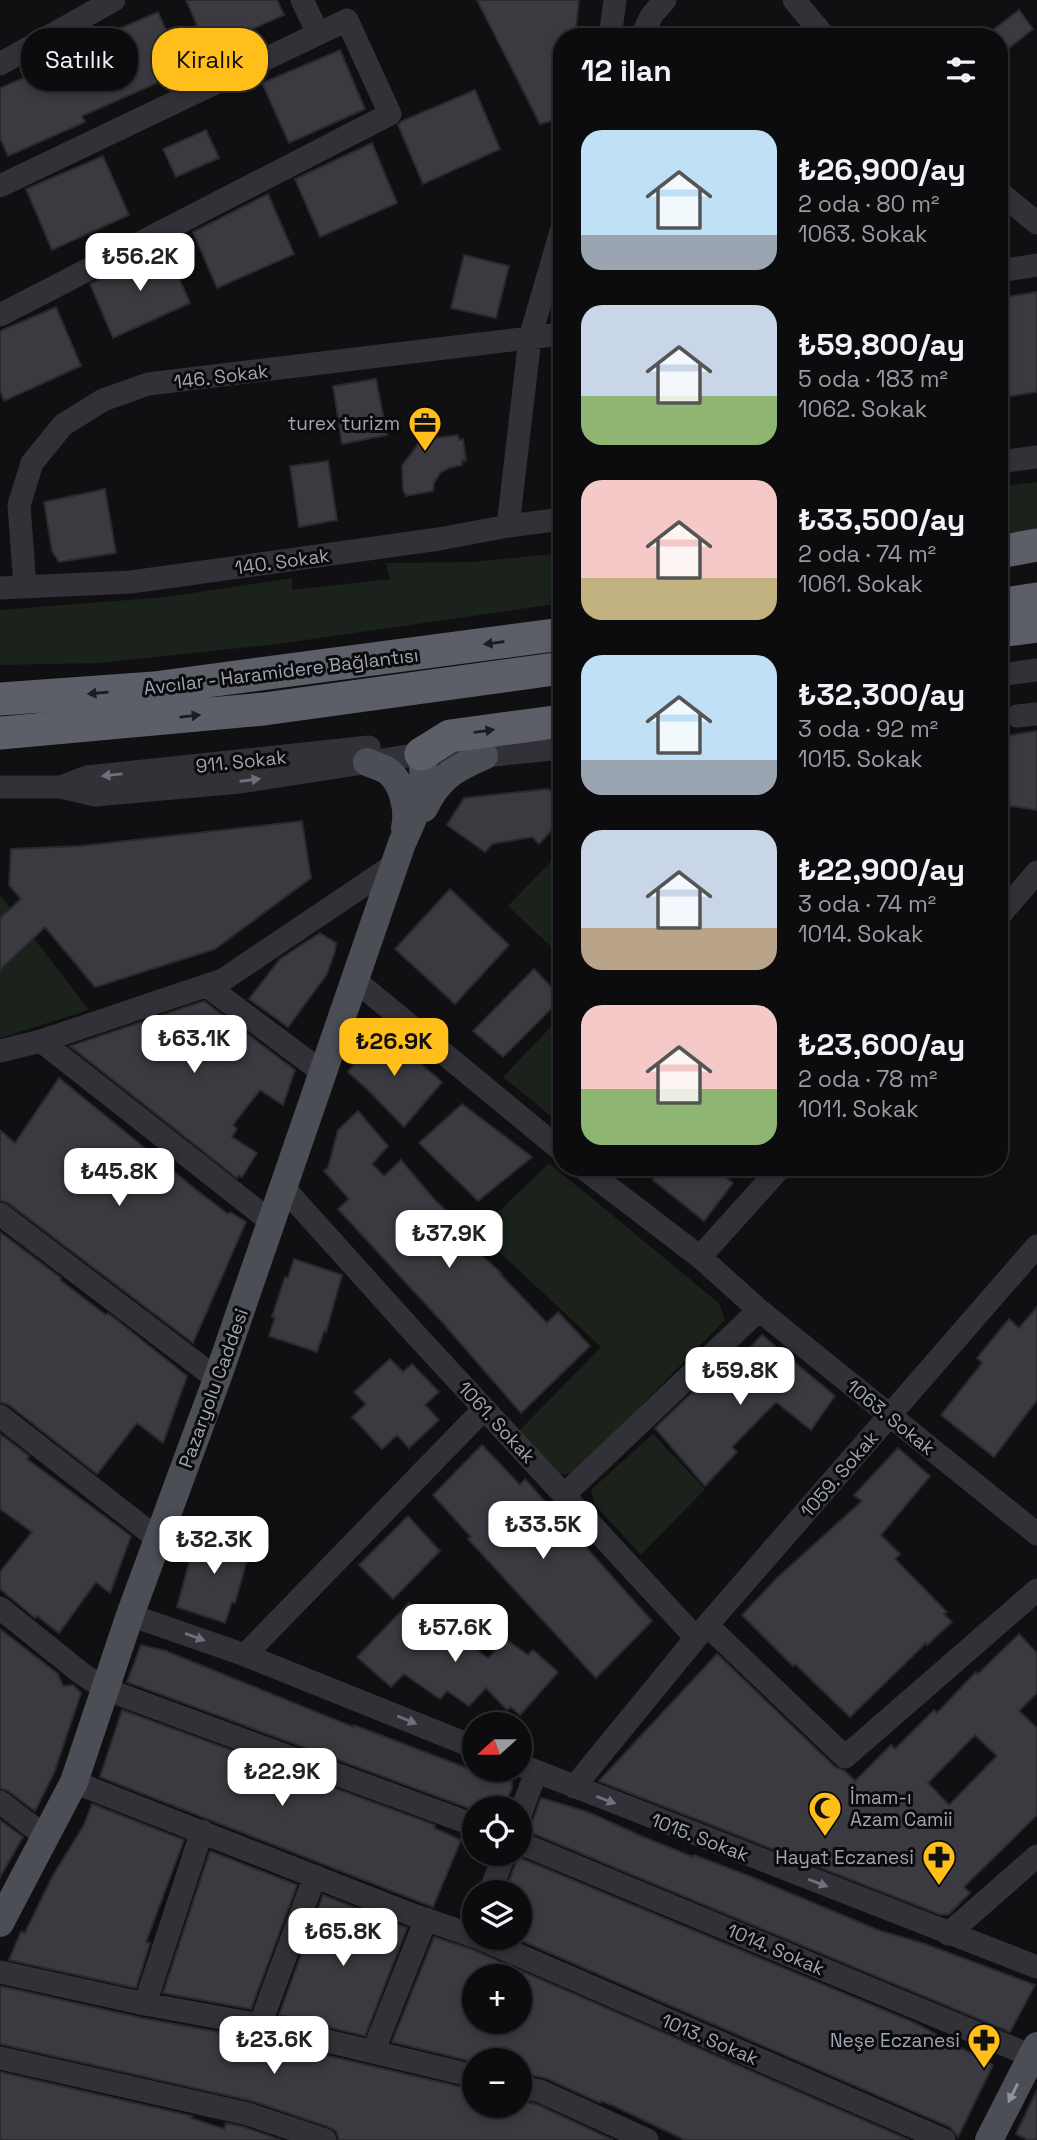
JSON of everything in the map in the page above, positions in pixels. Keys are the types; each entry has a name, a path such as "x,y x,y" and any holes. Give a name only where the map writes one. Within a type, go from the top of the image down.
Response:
{"highway":[{"path":"1008,550 1037,545"},
{"path":"1008,569 1037,565"},
{"path":"1008,604 1037,599"},
{"path":"1008,630 1037,626"},
{"name":"Avcılar - Haramidere Bağlantısı","path":"0,699 100,693 209,682 553,635"},
{"name":"Avcılar - Haramidere Bağlantısı","path":"0,733 264,709 553,669"},
{"path":"473,680 516,687 553,689"},
{"path":"421,754 450,736 553,722"}],"main road":[{"path":"399,853 422,793 426,774 421,754"},
{"path":"399,853 437,785 457,768 484,756"},
{"path":"367,762 388,771 399,785 404,799 407,820 399,853"},
{"name":"Pazaryolu Caddesi","path":"0,1923 74,1782 130,1615 217,1379 399,853"},
{"path":"997,2137 1035,2051"}],"street":[{"path":"0,64 114,0"},
{"path":"302,0 318,33"},
{"path":"611,28 615,0"},
{"path":"646,28 665,0"},
{"path":"794,0 817,28"},
{"path":"0,186 347,20 390,114 0,315"},
{"path":"1008,199 1037,223"},
{"path":"508,526 530,338 553,259"},
{"path":"1008,270 1037,265"},
{"name":"146. Sokak","path":"25,587 19,505 32,463 63,425 103,400 148,384 553,335"},
{"path":"1008,461 1037,457"},
{"name":"140. Sokak","path":"0,588 131,582 439,539 553,520"},
{"path":"1008,674 1037,670"},
{"name":"911. Sokak","path":"61,787 97,776 372,747 399,745 421,754"},
{"path":"421,754 484,756 553,750"},
{"name":"911. Sokak","path":"0,787 61,787 95,795 240,782 421,754"},
{"path":"0,1051 41,1041 223,981 399,853"},
{"path":"1008,906 1037,872"},
{"path":"356,981 553,1144"},
{"path":"207,986 322,1072"},
{"path":"41,1041 270,1221"},
{"name":"1063. Sokak","path":"594,1176 700,1257 759,1310 1037,1534"},
{"path":"700,1257 773,1176"},
{"name":"1061. Sokak","path":"282,1186 564,1495 702,1632 845,1757 1037,1590"},
{"path":"0,1214 217,1379"},
{"name":"1059. Sokak","path":"702,1632 1037,1246"},
{"path":"564,1495 759,1310"},
{"path":"245,1655 484,1409"},
{"path":"0,1416 158,1539"},
{"path":"0,1608 105,1689 462,1821"},
{"path":"130,1615 245,1655 462,1742"},
{"path":"574,1787 702,1632"},
{"name":"1015. Sokak","path":"532,1771 1037,1967"},
{"name":"1013. Sokak","path":"74,1782 462,1931"},
{"path":"0,1802 46,1837"},
{"path":"145,2004 202,1831"},
{"name":"1014. Sokak","path":"532,1848 1035,2051"},
{"path":"948,1934 1037,1856"},
{"path":"260,2025 315,1876"},
{"path":"373,2052 426,1919"},
{"name":"1013. Sokak","path":"509,1950 944,2140"},
{"path":"0,1972 145,2004 260,2025 462,2073"},
{"path":"0,2058 248,2114 312,2138"},
{"path":"532,2089 540,2091 599,2130 647,2140"}],"shaded area":[{"path":"1037,482 1037,531 1008,536 1008,486"},
{"path":"553,554 553,604 278,644 99,663 0,665 0,610 166,597 292,578 292,590 390,579 386,563 473,562"},
{"path":"553,859 553,948 508,906"},
{"path":"0,894 89,1010 0,1038"},
{"path":"553,1024 553,1118 503,1077"},
{"path":"549,1163 553,1166 553,1176 565,1176 719,1303 725,1320 577,1471 558,1476 515,1435 601,1347 478,1232"},
{"path":"653,1434 705,1489 641,1555 595,1505 591,1490"}],"building":[{"path":"186,0 277,0 284,15 255,28 198,28"},
{"path":"477,0 579,0 576,28 553,28 553,120 540,124"},
{"path":"1019,10 1033,29 1008,49 1008,28 996,28"},
{"path":"158,12 165,28 152,28 152,85 82,116 85,122 8,156 0,138 0,88 21,79 21,91 138,91 138,28 121,28"},
{"path":"340,50 365,109 289,143 266,91 268,91 268,80"},
{"path":"475,90 500,149 423,184 398,125"},
{"path":"206,130 219,158 176,177 163,149"},
{"path":"372,143 397,203 320,237 295,179"},
{"path":"103,156 129,215 52,250 26,189"},
{"path":"268,194 294,254 217,288 193,232"},
{"path":"165,246 190,303 113,338 90,284"},
{"path":"464,255 509,266 496,318 451,308"},
{"path":"1037,292 1037,392 1008,397 1008,297"},
{"path":"56,307 81,366 4,401 0,390 0,331"},
{"path":"376,379 387,435 342,444 333,386"},
{"path":"458,435 459,440 463,439 466,461 462,460 462,465 441,472 434,483 433,491 406,496 403,490 402,466 421,440"},
{"path":"328,461 337,520 299,527 290,466"},
{"path":"105,489 116,553 59,562 52,551 44,502"},
{"path":"1037,731 1037,810 1008,806 1008,736"},
{"path":"548,789 553,792 553,829 539,844 532,837 492,844 485,852 447,825 464,798"},
{"path":"302,821 311,878 215,949 95,987 45,927 0,970 0,918 21,899 9,885 11,849 81,846"},
{"path":"450,889 509,945 455,1004 395,949"},
{"path":"320,933 336,943 335,951 327,974 288,1027 249,999 280,959"},
{"path":"534,969 553,989 553,1007 503,1057 473,1031"},
{"path":"204,1001 295,1070 283,1105 260,1090 233,1125 237,1129 232,1137 257,1153 242,1177 239,1175 237,1178 70,1046"},
{"path":"381,1029 442,1082 404,1127 348,1072"},
{"path":"59,1078 199,1192 228,1214 230,1212 246,1222 193,1343 8,1203 0,1200 0,1130 15,1143"},
{"path":"462,1104 532,1157 478,1201 419,1143"},
{"path":"358,1111 388,1146 372,1164 384,1176 401,1160 433,1198 466,1229 460,1235 501,1273 547,1323 558,1312 590,1346 521,1413 338,1209 349,1199 324,1171 328,1168 338,1130"},
{"path":"656,1176 724,1176 733,1183 704,1221 653,1180"},
{"path":"0,1232 187,1376 163,1443 137,1423 97,1474 9,1405 0,1402"},
{"path":"294,1259 342,1275 326,1332 324,1331 317,1352 269,1336 275,1318 272,1317"},
{"path":"1037,1307 1037,1400 994,1457 941,1415 982,1363 977,1358 1009,1319 1019,1328"},
{"path":"762,1335 835,1396 811,1430 776,1402 732,1447 737,1452 705,1486 655,1428 718,1368 726,1374"},
{"path":"390,1359 403,1372 412,1364 439,1392 425,1405 439,1420 409,1448 397,1435 382,1449 352,1417 366,1404 354,1392"},
{"path":"0,1434 29,1456 27,1459 131,1536 110,1593 96,1582 59,1633 37,1616 35,1618 0,1589 0,1572 32,1532 0,1509"},
{"path":"482,1445 520,1485 525,1479 652,1621 596,1678 468,1539 471,1537 433,1495"},
{"path":"898,1448 930,1476 881,1535 900,1554 895,1559 947,1612 944,1614 952,1622 927,1645 926,1643 850,1717 742,1615 777,1578 862,1501 854,1495"},
{"path":"408,1516 440,1551 393,1599 359,1565"},
{"path":"202,1530 251,1546 235,1603 232,1602 225,1623 177,1607 193,1548 196,1549"},
{"path":"409,1603 446,1640 449,1636 460,1644 463,1640 488,1658 507,1640 528,1655 533,1650 558,1672 523,1712 517,1712 511,1707 507,1710 486,1688 469,1706 447,1691 440,1699 404,1674 391,1687 357,1657"},
{"path":"0,1629 58,1674 63,1686 73,1685 81,1693 54,1773 35,1811 0,1788"},
{"name":"İmam-ı Azam Camii","path":"1019,1634 1037,1653 1037,1693 1019,1711 1037,1728 1037,1815 964,1887 970,1893 949,1914 941,1915 599,1781 717,1654 835,1767 845,1771 855,1781 891,1745 895,1749 934,1710 937,1713 976,1672 978,1674","holes":["975,1735 997,1756 949,1805 928,1783"]},
{"path":"141,1645 166,1651 353,1727 354,1725 462,1766 462,1782 512,1782 512,1788 508,1796 462,1796 462,1806 127,1682"},
{"path":"122,1710 435,1825 434,1828 461,1840 433,1907 100,1777"},
{"path":"541,1798 588,1812 641,1836 747,1875 878,1930 925,1944 1035,1985 1010,2032 532,1833 533,1820"},
{"path":"92,1804 184,1840 146,1942 150,1943 136,1988 9,1960 21,1932 25,1933 52,1877 84,1825"},
{"path":"0,1820 23,1837 0,1877"},
{"path":"210,1851 297,1885 251,2009 163,1993"},
{"path":"532,1863 915,2023 993,2065 958,2137 950,2127 532,1945 532,1880 509,1880 515,1866 532,1866"},
{"path":"323,1895 407,1928 365,2036 279,2015"},
{"path":"434,1937 462,1946 462,1950 473,1950 505,1964 462,1964 462,2034 532,2034 532,1976 909,2140 685,2140 614,2106 601,2101 600,2103 546,2078 532,2075 532,2048 462,2048 462,2059 392,2042"},
{"path":"0,1986 142,2018 257,2039 462,2087 462,2118 532,2118 532,2103 536,2104 613,2140 339,2140 336,2131 329,2127 252,2101 0,2044"},
{"path":"0,2072 192,2116 191,2118 224,2129 226,2123 244,2127 281,2140 0,2140"},
{"path":"1037,2090 1037,2140 1028,2140 1016,2134"}],"place":[{"name":"turex turizm","path":"425,453"},
{"name":"İmam-ı Azam Camii","path":"825,1838"},
{"name":"Hayat Eczanesi","path":"939,1887"},
{"name":"Neşe Eczanesi","path":"984,2070"}]}
